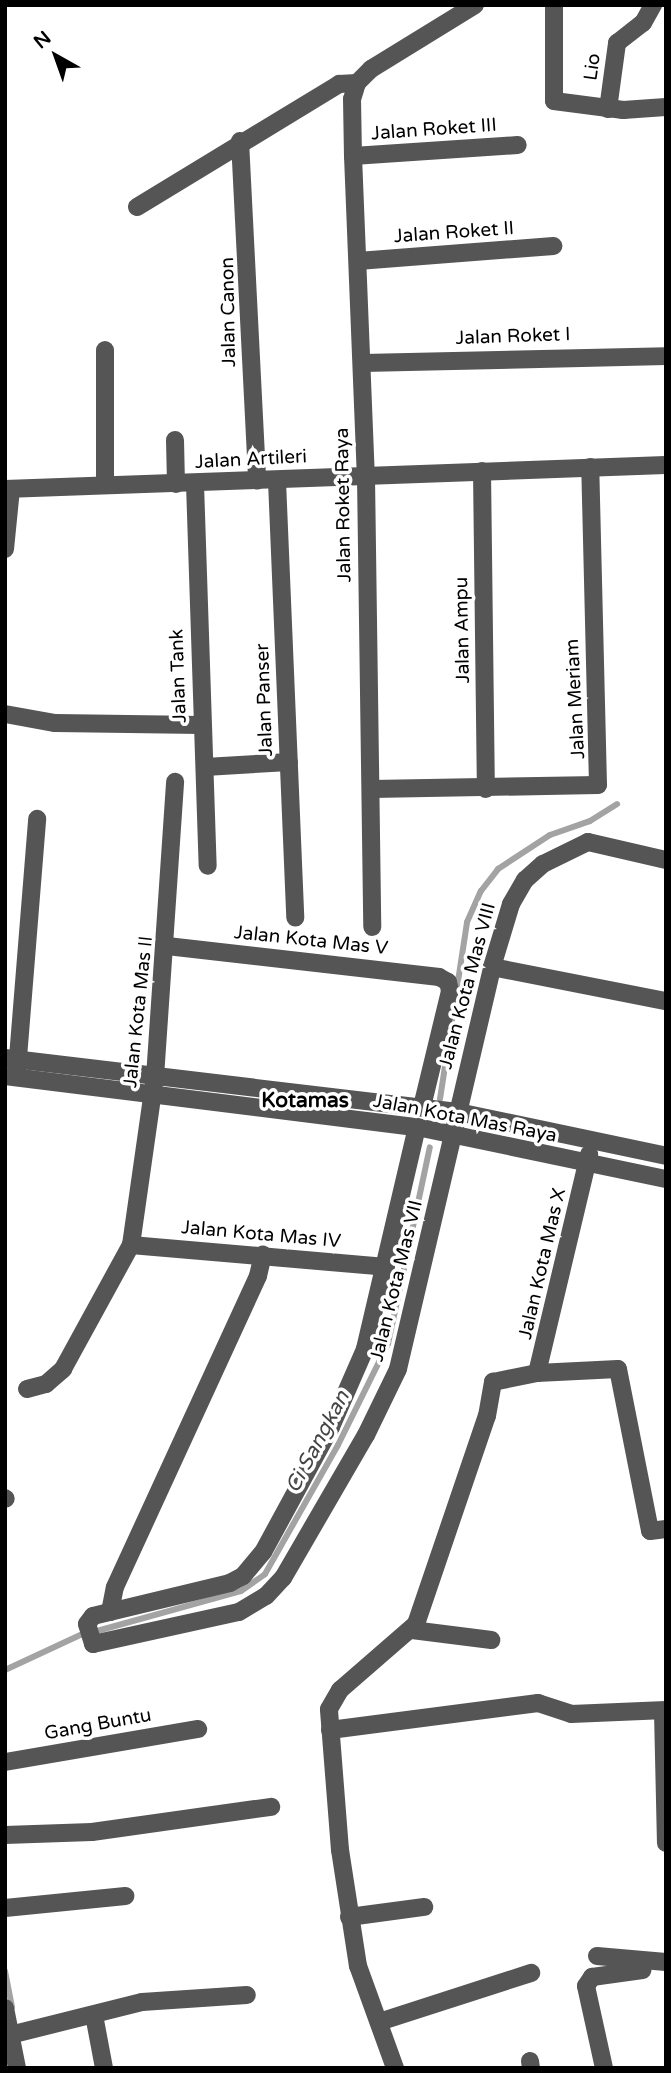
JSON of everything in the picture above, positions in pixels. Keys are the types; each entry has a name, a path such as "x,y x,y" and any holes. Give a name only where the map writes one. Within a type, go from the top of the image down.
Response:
{"street":[{"path":"137,207 240,141 338,84 357,83 371,69 475,5"},
{"path":"554,5 554,100 608,109 666,107"},
{"name":"Lio","path":"608,109 617,43 643,23 653,5"},
{"name":"Jalan Roket Raya","path":"357,83 352,99 353,156 366,477 372,927"},
{"name":"Jalan Canon","path":"240,141 257,481"},
{"name":"Jalan Roket III","path":"353,156 518,145"},
{"name":"Jalan Roket II","path":"358,261 554,246"},
{"path":"105,350 105,484"},
{"name":"Jalan Roket I","path":"362,363 666,356"},
{"path":"174,440 176,484"},
{"name":"Jalan Artileri","path":"8,489 666,465"},
{"name":"Jalan Meriam","path":"372,789 593,788 601,780 590,467"},
{"name":"Jalan Ampu","path":"482,471 486,789"},
{"name":"Jalan Panser","path":"277,481 295,918"},
{"name":"Jalan Tank","path":"195,484 201,725 208,866"},
{"path":"5,549 8,489"},
{"path":"5,714 55,723 201,725"},
{"path":"205,767 289,762"},
{"name":"Jalan Kota Mas II","path":"131,1245 155,1077 167,946 175,782"},
{"path":"11,1068 37,819"},
{"name":"Jalan Kota Mas VIII","path":"453,1134 492,967 511,904 525,880 568,848 588,842 666,860"},
{"name":"Jalan Kota Mas V","path":"167,946 439,977 448,982 450,990 422,1107"},
{"path":"492,967 666,1000"},
{"name":"Jalan Kota Mas Raya","path":"11,1068 155,1077 422,1107 458,1112 666,1156"},
{"name":"Jalan Kota Mas Raya","path":"11,1068 152,1096 417,1127 666,1179"},
{"path":"263,1255 258,1276 116,1587 110,1612 230,1583 243,1576 256,1560 331,1427 365,1349 417,1127"},
{"name":"Jalan Kota Mas VII","path":"110,1612 88,1619 90,1641 107,1644 239,1612 266,1597 283,1578 366,1435 398,1369 453,1134"},
{"name":"Jalan Kota Mas X","path":"537,1373 592,1141"},
{"path":"27,1388 46,1384 63,1369 131,1245"},
{"name":"Jalan Kota Mas IV","path":"131,1245 386,1267"},
{"path":"396,2068 379,2022 365,1995 349,1917 329,1709 340,1690 412,1630 487,1416 491,1386 498,1379 537,1373 614,1368 620,1371 650,1531 666,1529"},
{"path":"412,1630 491,1640"},
{"path":"330,1730 538,1703 571,1714 665,1711 666,1843"},
{"name":"Gang Buntu","path":"5,1762 198,1729"},
{"path":"5,1835 92,1832 271,1807"},
{"path":"5,1908 125,1896"},
{"path":"349,1917 424,1907"},
{"path":"597,1956 666,1962"},
{"path":"604,2068 586,1986 592,1978 643,1970"},
{"path":"379,2022 531,1973"},
{"path":"15,2034 142,2002 247,1995"},
{"path":"5,2008 15,2034 17,2068"},
{"path":"94,2015 104,2068"}],"waterway":[{"name":"Ci Sangkan","path":"440,1099 467,922 481,891 498,869 550,835 590,821 617,804"},
{"name":"Ci Sangkan","path":"97,1631 241,1591 265,1574 338,1445 388,1344 430,1147"},
{"name":"Ci Sangkan","path":"5,1670 80,1635"},
{"name":"Ci Sangkan","path":"5,1971 12,2007"}],"district":[{"name":"Kotamas","path":"305,1101"}]}
